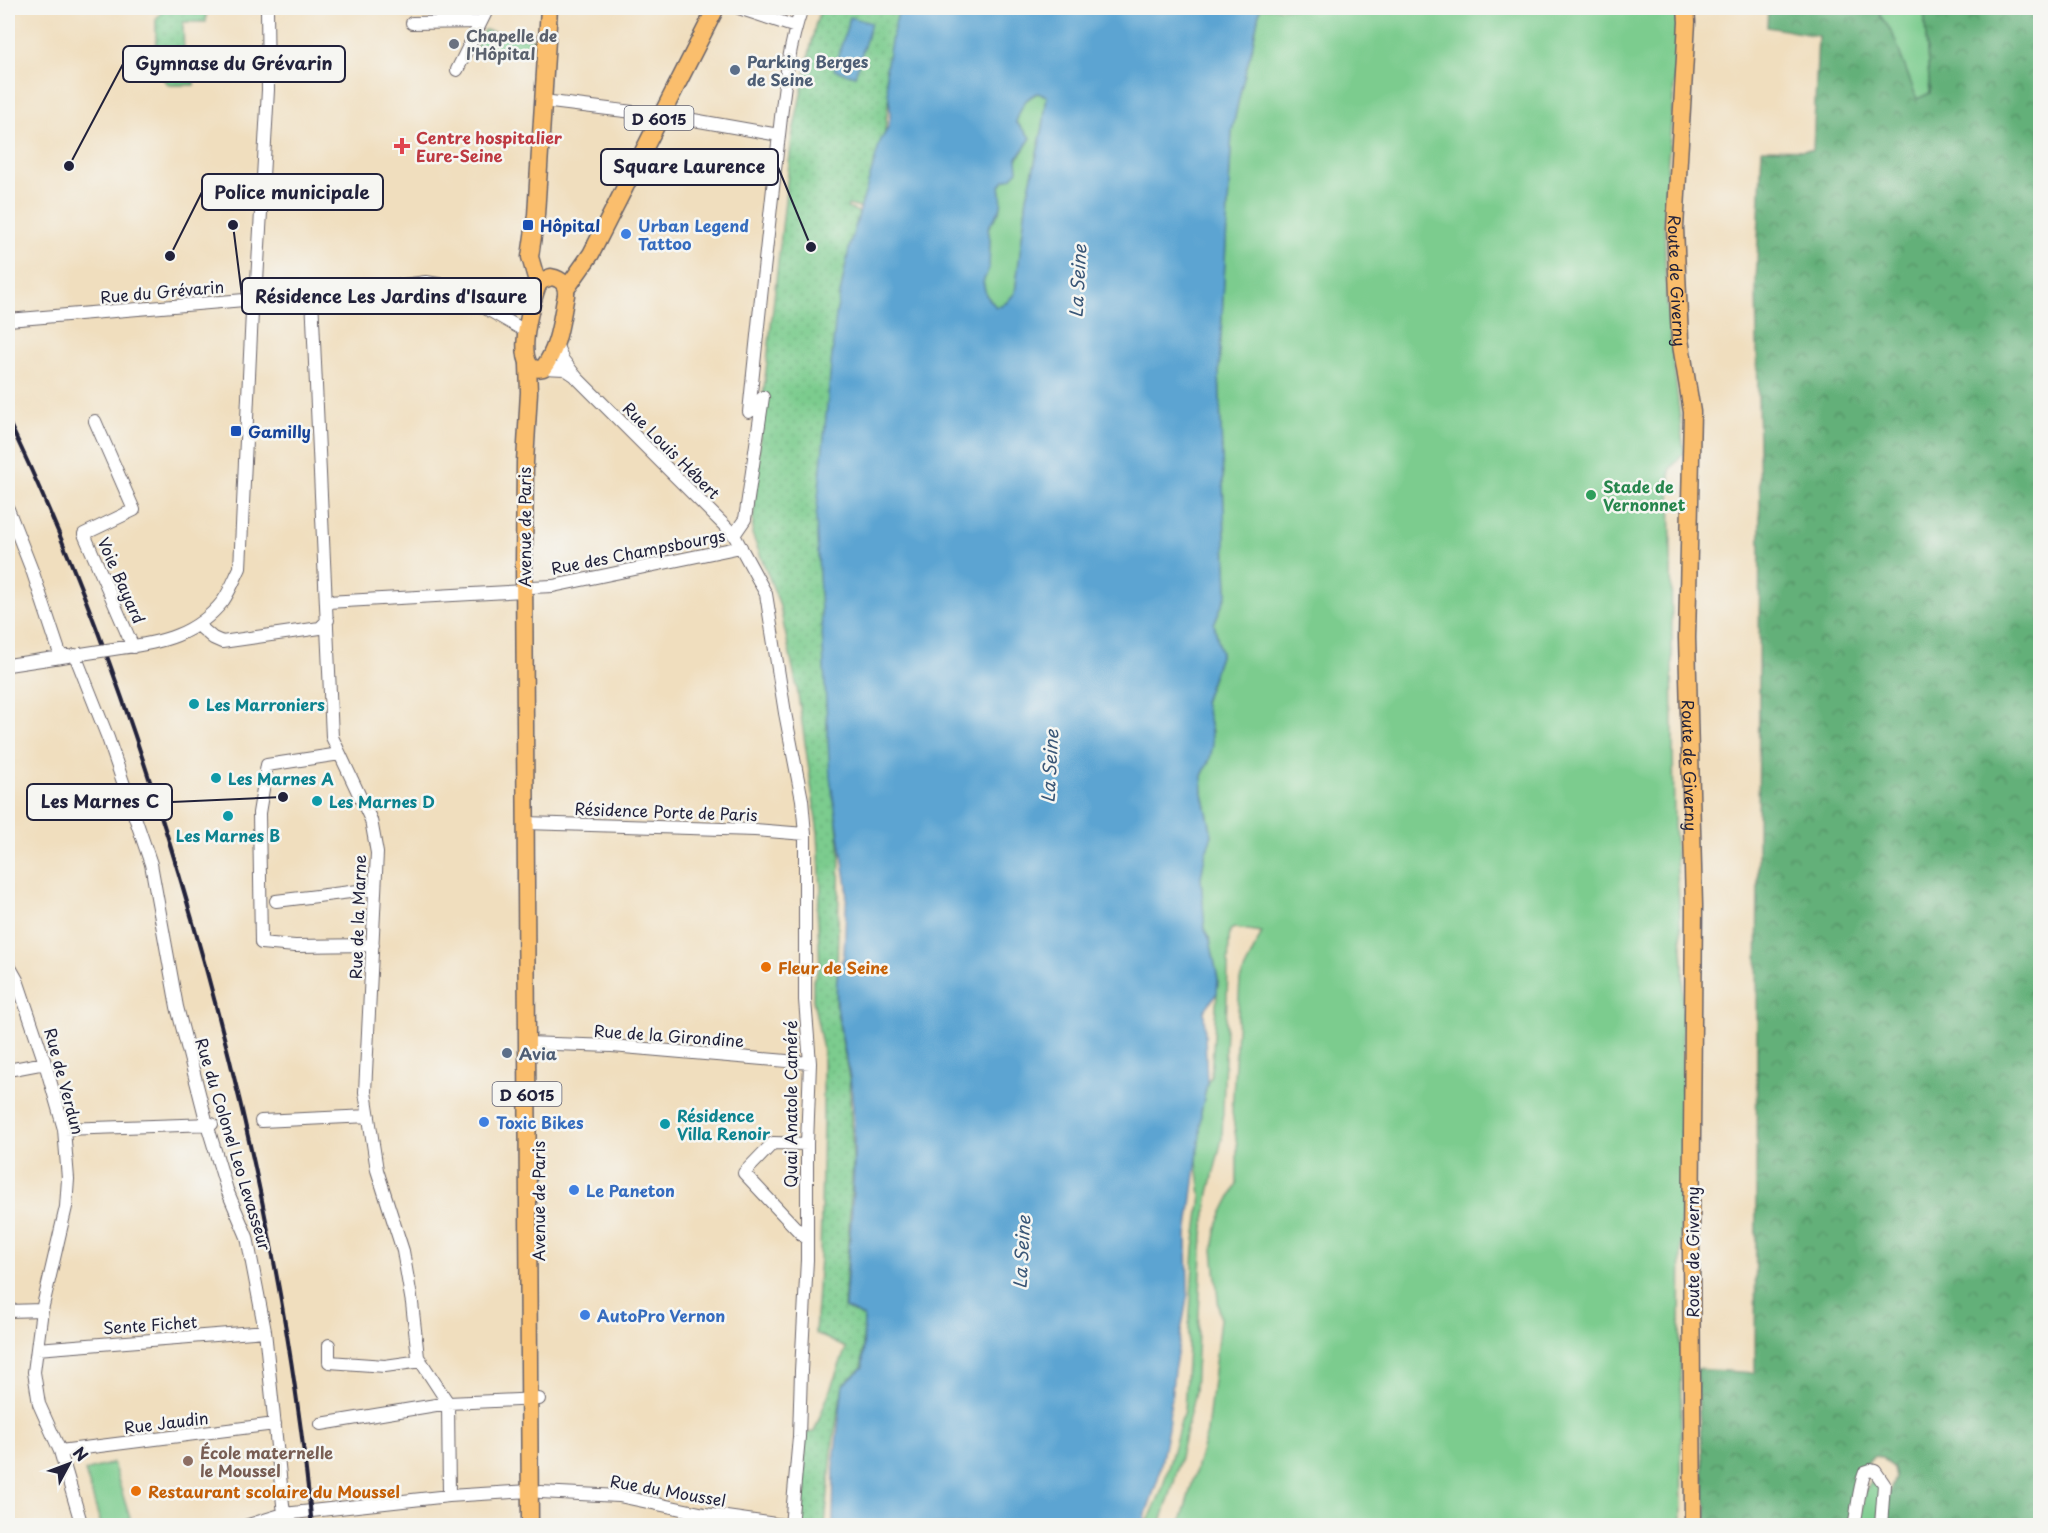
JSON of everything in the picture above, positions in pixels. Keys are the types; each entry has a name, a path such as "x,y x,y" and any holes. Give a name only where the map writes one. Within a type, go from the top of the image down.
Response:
{"main road":[{"path":"549,8 531,256 553,282"},
{"name":"D 6015","path":"553,282 556,344 536,367 525,352 527,332 553,282 579,273 658,115 716,8"},
{"name":"Route de Giverny","path":"1686,8 1675,228 1680,339 1692,412 1687,638 1694,906 1691,1249 1693,1526"},
{"name":"Avenue de Paris","path":"536,367 529,392 525,462 524,591 530,823 535,1492 540,1526"},
{"name":"Avenue de Paris","path":"530,1526 535,1492"}],"street":[{"path":"8,665 127,647 176,637 198,625 224,600 240,568 252,312 256,299 268,90 267,8"},
{"path":"457,70 488,8"},
{"path":"738,8 796,27"},
{"path":"734,535 745,519 763,397 750,412 779,135 796,27 802,8"},
{"path":"412,23 481,22"},
{"path":"543,101 658,115 779,135"},
{"name":"Rue du Grévarin","path":"8,320 256,299 312,297 426,282 445,285 527,332"},
{"name":"Rue de la Marne","path":"312,297 332,737 371,820 377,853 365,1092 376,1170 403,1251 418,1358 448,1403"},
{"name":"Rue Louis Hébert","path":"556,344 563,360 577,378 734,535 741,547"},
{"name":"Rue Louis Hébert","path":"536,367 565,369 577,378"},
{"name":"Voie Bayard","path":"95,421 134,510 84,534 127,647"},
{"path":"8,509 33,573 61,657"},
{"name":"Rue des Champsbourgs","path":"327,602 524,591 531,587 553,586 741,547"},
{"name":"Quai Anatole Caméré","path":"741,547 766,594 784,713 802,800 805,834 805,1000 810,1063 807,1240 799,1437 791,1526"},
{"path":"198,625 213,638 222,642 320,628 328,620"},
{"name":"Rue du Colonel Leo Levasseur","path":"78,654 151,864 177,1007 227,1190 246,1237 265,1331 285,1514"},
{"path":"340,754 267,765 259,813 261,943 295,946 373,945"},
{"name":"Résidence Porte de Paris","path":"530,823 755,830 805,834"},
{"path":"276,901 375,890"},
{"name":"Rue de Verdun","path":"8,964 17,980 64,1129 69,1179 66,1207 42,1311 34,1372 39,1404 60,1451 82,1526"},
{"name":"Rue de la Girondine","path":"531,1043 612,1046 810,1063"},
{"path":"8,1070 45,1063"},
{"path":"261,1122 369,1116"},
{"path":"64,1129 210,1124"},
{"path":"807,1144 773,1143 744,1173 807,1240"},
{"path":"8,1311 42,1311"},
{"name":"Sente Fichet","path":"37,1349 265,1331"},
{"path":"329,1345 328,1362 385,1366 421,1361"},
{"path":"321,1424 448,1403 534,1399"},
{"path":"448,1403 449,1496"},
{"name":"Rue Jaudin","path":"60,1451 275,1424"},
{"path":"1854,1526 1860,1486 1865,1472 1871,1470 1875,1471 1884,1484 1881,1526"},
{"name":"Rue du Moussel","path":"245,1526 285,1514 449,1496 535,1492 620,1496 705,1514 791,1526"}],"green space":[{"path":"165,8 206,8 206,22 183,22 184,58 194,59 194,85 169,85 156,72 156,19"},
{"path":"821,8 899,8 885,132 864,209 848,205 847,208 859,212 841,289 818,548 828,736 840,854 836,1007 849,1079 853,1160 844,1308 864,1317 862,1367 843,1385 833,1442 825,1525 802,1525 805,1433 814,1432 846,1348 815,1333 820,1257 823,1122 823,1050 813,1000 813,980 820,966 817,908 821,891 818,833 797,688 779,603 752,534 763,397 792,137 815,26"},
{"path":"1260,8 1677,8 1679,30 1664,207 1666,298 1684,453 1670,469 1674,826 1683,964 1680,1341 1682,1525 1180,1525 1207,1432 1220,1319 1213,1249 1218,1222 1237,1184 1237,1145 1232,1112 1240,980 1262,932 1235,928 1230,930 1229,941 1222,1139 1209,1193 1203,1235 1195,1392 1174,1483 1160,1525 1146,1526 1162,1490 1184,1410 1194,1249 1201,1196 1197,1162 1201,1112 1211,1076 1218,979 1210,940 1205,930 1201,878 1205,855 1212,835 1203,794 1202,776 1210,758 1212,731 1204,703 1221,653 1214,624 1227,593 1219,372 1232,131"},
{"path":"1768,8 1878,8 1881,17 1892,32 1917,99 1930,93 1924,8 2040,8 2040,1525 1887,1525 1888,1496 1895,1478 1893,1469 1881,1457 1873,1456 1867,1463 1860,1480 1851,1525 1707,1525 1696,1369 1755,1373 1760,507 1756,284 1762,149 1813,150 1818,36 1767,27"},
{"path":"1878,8 1924,8 1930,93 1916,100 1892,32 1881,17"},
{"path":"484,30 535,39 533,51 501,48 493,55 476,47"},
{"path":"1037,93 1047,95 1043,127 1027,198 1015,293 1006,303 996,307 986,295 983,282 989,268 988,228 1000,209 1002,200 1000,186 1031,138 1016,122 1023,102"},
{"path":"113,1463 132,1525 101,1525 85,1471"},
{"path":"1874,1478 1881,1485 1879,1525 1859,1526 1865,1492"}],"water":[{"name":"La Seine","path":"899,8 1260,8 1232,131 1219,372 1227,593 1214,624 1221,653 1204,702 1213,745 1202,776 1203,794 1212,835 1205,855 1201,878 1205,930 1210,940 1218,979 1217,993 1204,1011 1207,1084 1201,1112 1187,1236 1188,1293 1174,1371 1168,1428 1158,1479 1144,1525 833,1525 834,1461 843,1385 863,1367 864,1317 845,1308 853,1193 854,1135 850,1078 838,1016 837,983 844,956 847,886 830,777 816,519 836,314 850,244 881,139 889,123 890,107 886,72","holes":["1037,93 1047,96 1043,127 1027,198 1015,293 1006,303 996,307 986,295 983,282 989,268 988,228 1001,205 1000,186 1004,180 1011,178 1018,171 1017,158 1031,138 1016,122 1021,108"]},
{"path":"850,17 871,23 855,76 834,70"}],"railway":[{"path":"8,420 62,541 133,728 213,993 266,1219 293,1372 312,1526"}],"place":[{"name":"Chapelle de l'Hôpital","path":"454,44"},
{"name":"Parking Berges de Seine","path":"735,70"},
{"name":"Centre hospitalier Eure-Seine","path":"402,146"},
{"name":"Gymnase du Grévarin","path":"69,166"},
{"name":"Résidence Les Jardins d'Isaure","path":"233,225"},
{"name":"Hôpital","path":"528,225"},
{"name":"Urban Legend Tattoo","path":"626,234"},
{"name":"Square Laurence","path":"811,247"},
{"name":"Police municipale","path":"170,256"},
{"name":"Gamilly","path":"236,431"},
{"name":"Stade de Vernonnet","path":"1591,495"},
{"name":"Les Marroniers","path":"194,704"},
{"name":"Les Marnes A","path":"216,778"},
{"name":"Les Marnes C","path":"283,797"},
{"name":"Les Marnes D","path":"317,801"},
{"name":"Les Marnes B","path":"228,816"},
{"name":"Fleur de Seine","path":"766,967"},
{"name":"Avia","path":"507,1053"},
{"name":"Toxic Bikes","path":"484,1122"},
{"name":"Résidence Villa Renoir","path":"665,1124"},
{"name":"Le Paneton","path":"574,1190"},
{"name":"AutoPro Vernon","path":"585,1315"},
{"name":"École maternelle le Moussel","path":"188,1461"},
{"name":"Restaurant scolaire du Moussel","path":"136,1491"}]}
